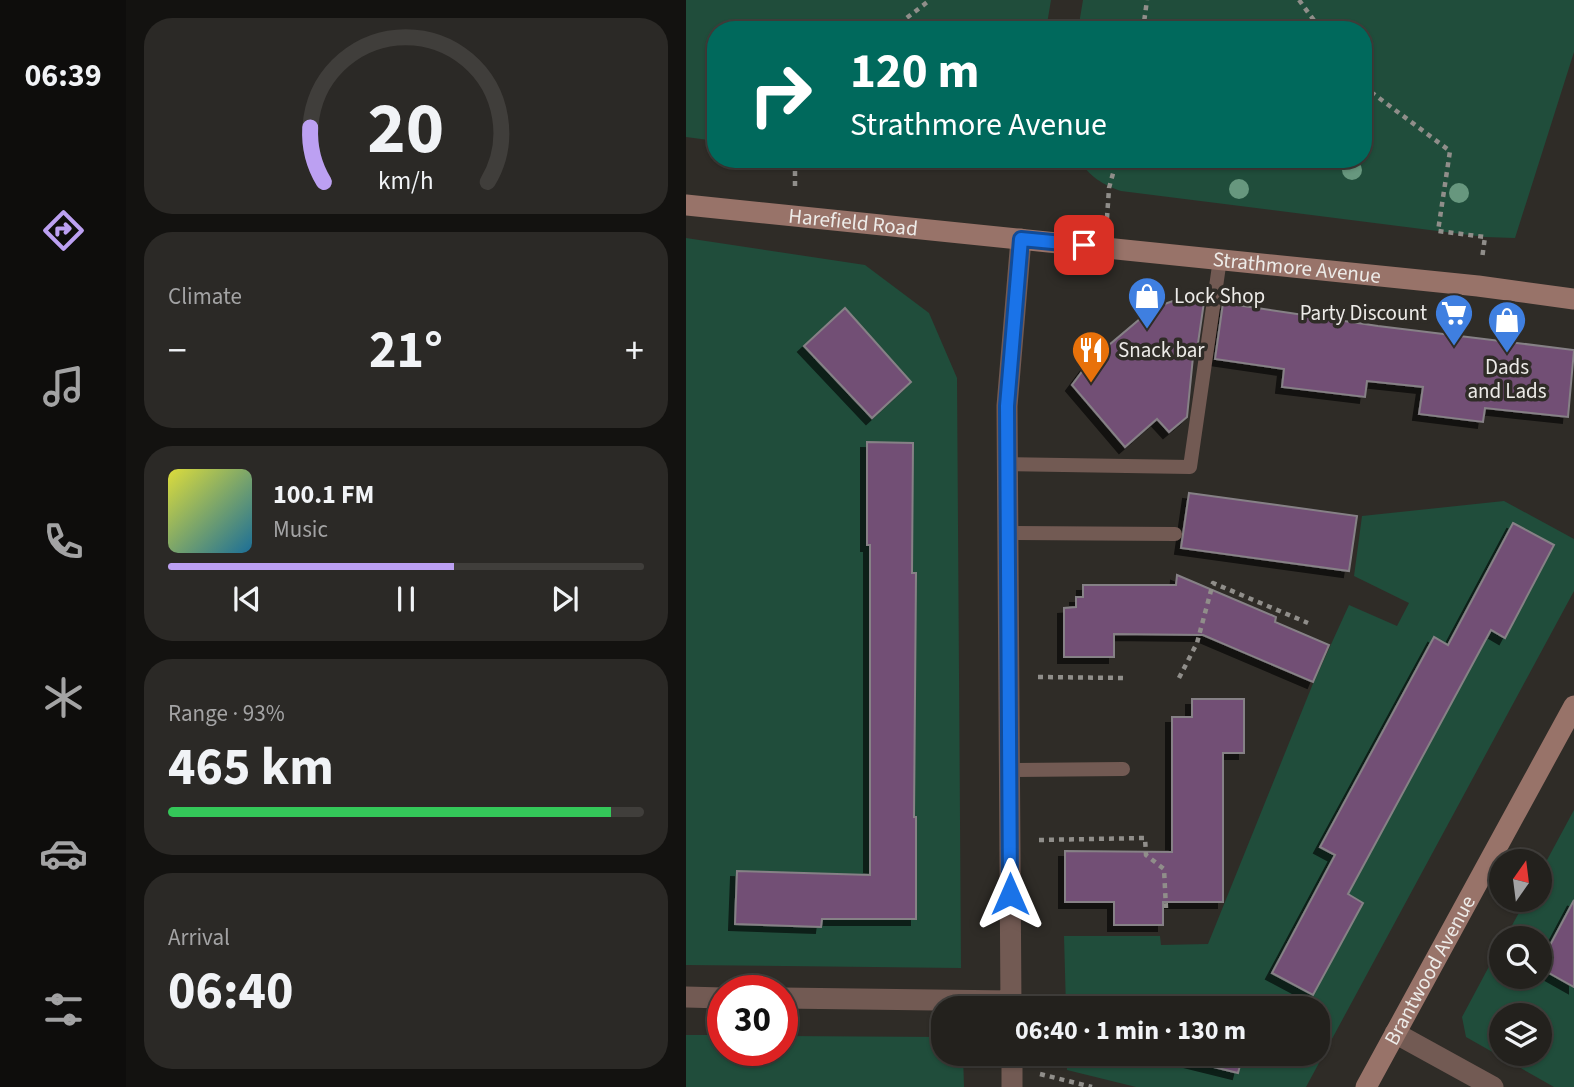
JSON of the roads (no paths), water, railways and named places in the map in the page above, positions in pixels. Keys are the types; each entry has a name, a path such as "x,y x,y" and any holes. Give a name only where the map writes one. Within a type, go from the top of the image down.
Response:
{"street":[{"name":"Harefield Road","path":"686,205 1021,239"},
{"name":"Strathmore Avenue","path":"1021,239 1479,286 1574,299"},
{"path":"1011,996 1007,406 1021,239"},
{"name":"Brantwood Avenue","path":"1366,1087 1574,706"},
{"path":"686,997 707,998"},
{"path":"798,998 931,1002"},
{"path":"1395,1033 1493,1087"}],"lane":[{"path":"1007,464 1190,467 1220,260"},
{"path":"1008,533 1175,534"},
{"path":"1010,770 1123,769"}],"place":[{"name":"Lock Shop","path":"1147,330"},
{"name":"Party Discount","path":"1454,347"},
{"name":"Dads and Lads","path":"1507,354"},
{"name":"Snack bar","path":"1091,384"}]}
